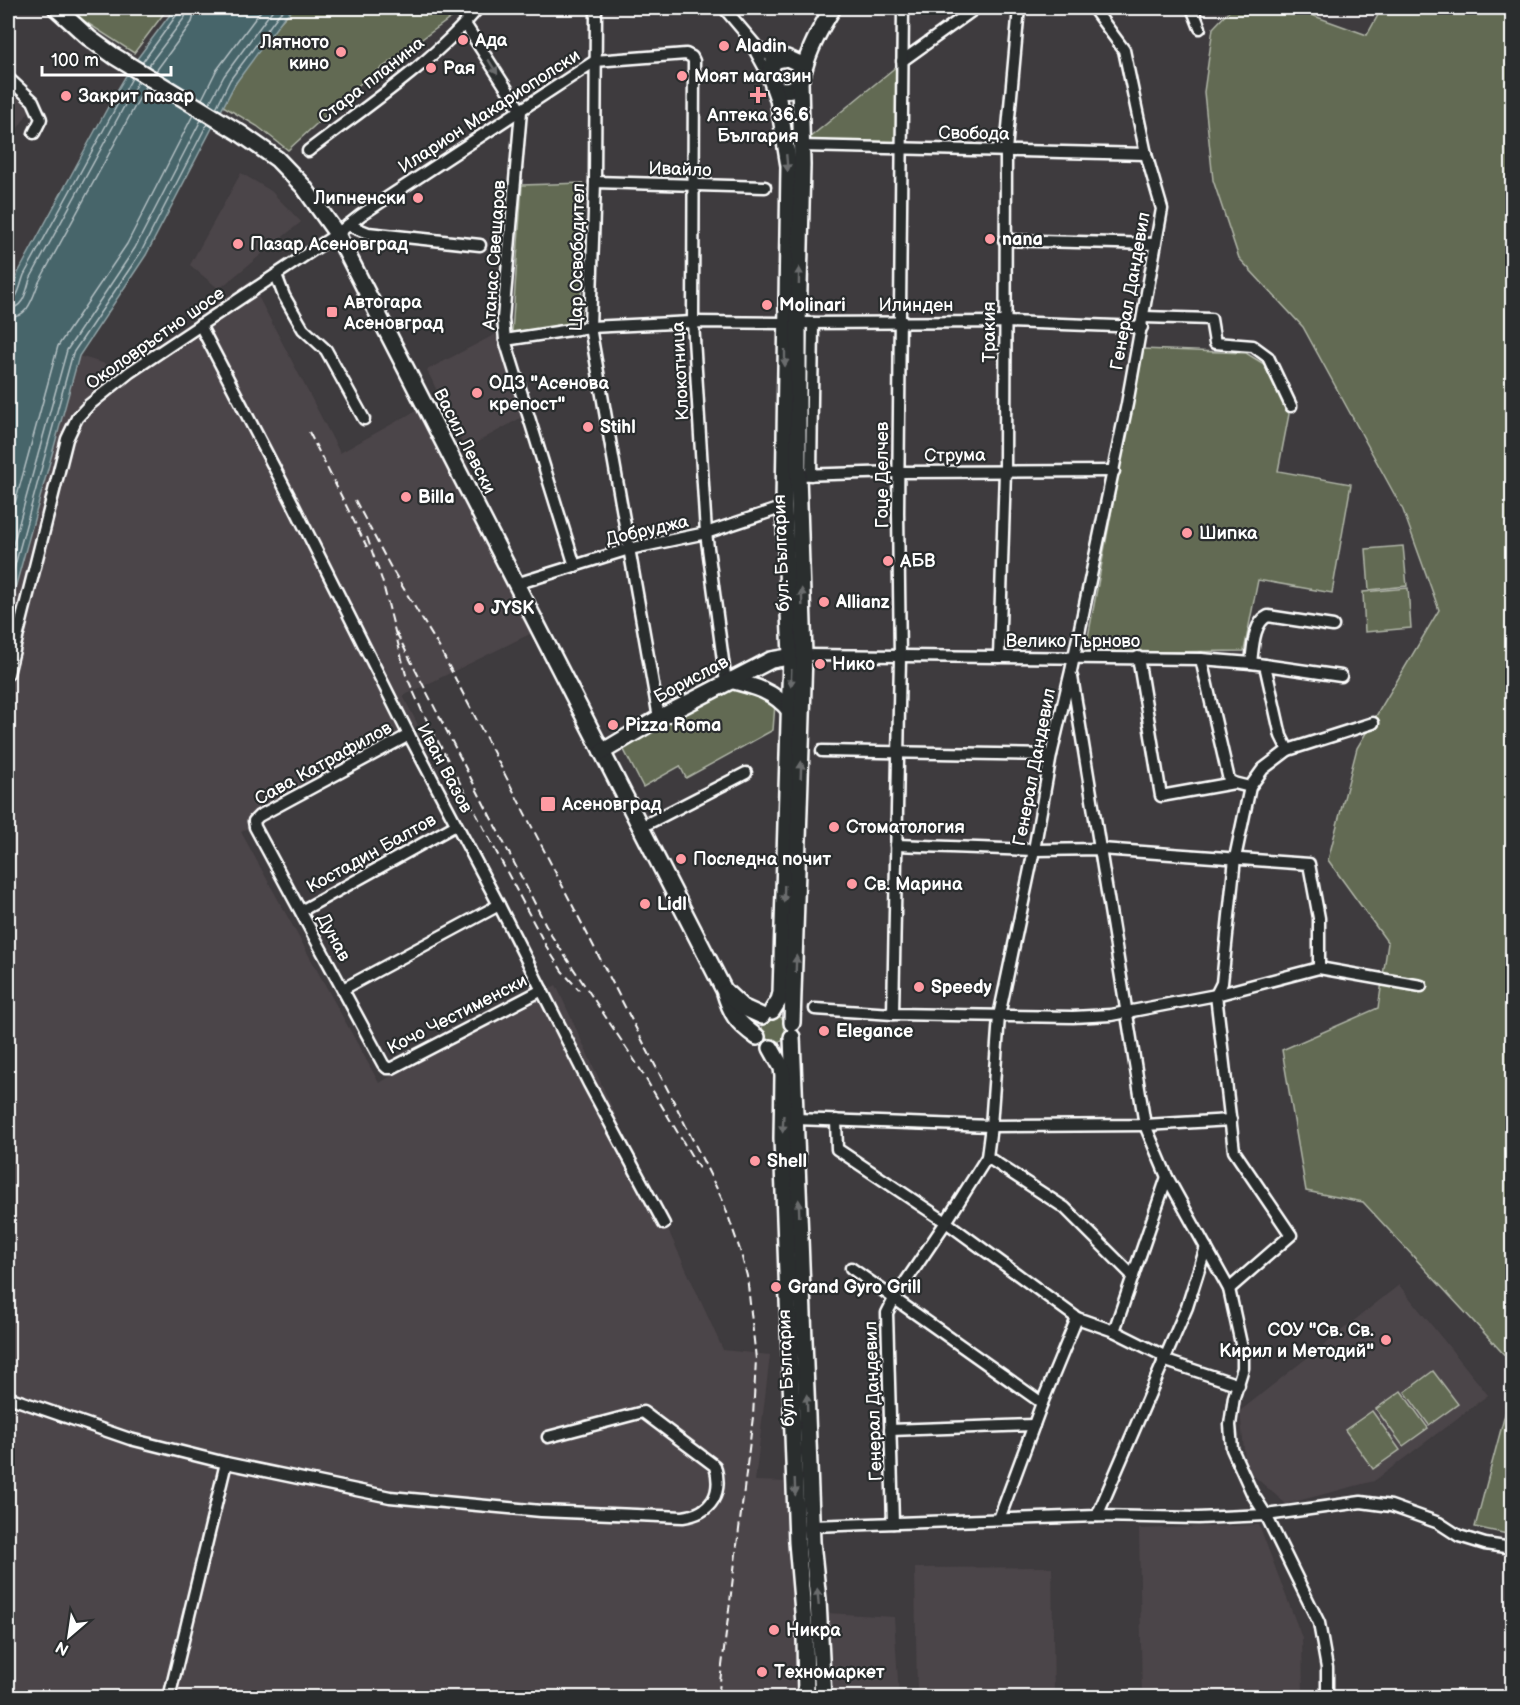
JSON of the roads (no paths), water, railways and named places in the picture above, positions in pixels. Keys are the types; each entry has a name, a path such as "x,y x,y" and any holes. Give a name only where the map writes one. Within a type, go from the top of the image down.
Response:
{"main road":[{"name":"Васил Левски","path":"56,8 89,38 131,67 277,159 342,230 516,584 724,990 730,1009 741,1025 757,1037"},
{"path":"822,25 797,52 782,59 769,72 772,82 778,88 790,90 801,79 807,58 832,8"},
{"path":"782,59 798,63 801,79"},
{"name":"бул. България","path":"767,1013 779,1000 781,993 790,711 798,655 784,507 801,146 801,79"},
{"name":"бул. България","path":"772,82 778,99 789,166 792,323 804,475 798,655 792,1030 812,1526 823,1698"},
{"name":"Борислав","path":"602,752 728,681 771,660 798,655"},
{"path":"728,681 765,690 782,701 790,711"},
{"name":"Васил Левски","path":"724,990 742,1007 767,1013"},
{"path":"783,1012 792,1030 783,1047 771,1048 765,1046 757,1037 756,1026 767,1013 783,1012"},
{"name":"бул. България","path":"771,1048 780,1064 783,1076 782,1138 797,1542 805,1635 806,1698"}],"street":[{"name":"Стара планина","path":"308,151 425,60 465,24 478,8"},
{"name":"Цар Освободител","path":"596,8 590,327 659,718"},
{"path":"724,8 757,48 782,59"},
{"name":"Гоце Делчев","path":"893,1014 900,657 898,472 903,8"},
{"path":"902,61 975,8"},
{"name":"Тракия","path":"999,657 1005,471 1006,150 1019,8"},
{"name":"Генерал Дандевил","path":"893,1523 886,1313 987,1157 992,1126 999,1016 1034,850 1051,755 1113,471 1143,322 1162,209 1146,154 1124,50 1093,8"},
{"path":"1192,8 1200,28"},
{"path":"465,24 521,111"},
{"path":"747,37 772,82"},
{"name":"Иларион Макариополски","path":"342,230 595,61 686,54 692,57"},
{"name":"Клокотница","path":"692,57 694,61 693,322 706,533 728,681"},
{"path":"8,78 33,100 42,119 34,133"},
{"name":"Атанас Свещаров","path":"521,111 503,319 505,340 575,566"},
{"name":"Свобода","path":"801,146 1146,154"},
{"name":"Ивайло","path":"594,182 765,187"},
{"path":"342,230 480,245"},
{"name":"Околовръстно шосе","path":"8,674 67,439 77,418 89,405 130,372 342,230"},
{"path":"1004,240 1155,243"},
{"path":"276,275 284,296 303,329 326,350 364,420"},
{"name":"Илинден","path":"505,340 590,327 693,322 1143,322 1211,319 1215,343 1253,346 1268,357 1291,406"},
{"path":"804,475 813,323"},
{"name":"Иван Вазов","path":"200,325 409,735 664,1224"},
{"name":"Струма","path":"804,475 1113,471"},
{"name":"Добруджа","path":"516,584 629,549 706,533 784,507"},
{"path":"1251,663 1254,640 1260,622 1268,616 1333,626"},
{"name":"Велико Търново","path":"798,655 1201,659 1251,663 1341,676"},
{"path":"1138,657 1161,796 1234,783"},
{"path":"1201,659 1229,780 1250,787"},
{"path":"1265,665 1281,736 1288,750"},
{"path":"1071,671 1145,1125 1167,1177 1228,1289 1243,1353 1243,1368 1234,1397 1230,1425 1232,1449 1319,1623 1327,1668 1327,1698"},
{"path":"1060,719 1067,715 1073,716 1080,723"},
{"path":"1228,1289 1292,1235 1234,1151 1216,995 1222,983 1235,858 1250,787 1263,769 1288,750 1373,723"},
{"name":"Сава Катрафилов","path":"254,821 409,735"},
{"path":"822,751 1051,755"},
{"path":"641,827 746,773"},
{"name":"Дунав","path":"254,821 255,827 387,1068"},
{"name":"Костадин Балтов","path":"301,911 456,825"},
{"path":"896,844 1034,850 1101,849 1309,864 1319,918 1319,968"},
{"path":"343,989 499,905"},
{"path":"815,1010 999,1016 1111,1015 1216,995 1319,968 1421,986"},
{"name":"Кочо Честименски","path":"387,1068 392,1068 542,990"},
{"path":"796,1119 992,1126 1145,1125 1231,1120"},
{"path":"836,1120 837,1149 946,1222 1077,1318 1114,1331 1164,1358 1239,1385"},
{"path":"987,1157 1065,1208 1132,1276"},
{"path":"1114,1331 1167,1177"},
{"path":"1097,1516 1187,1307 1206,1246"},
{"path":"850,1268 1042,1403"},
{"path":"999,1520 1042,1403 1077,1318"},
{"path":"8,1397 130,1439 225,1463 390,1497 541,1511 683,1517 702,1513 718,1490 715,1466 643,1412 548,1437"},
{"path":"890,1430 1034,1425"},
{"path":"169,1698 225,1463"},
{"path":"812,1526 1097,1516 1186,1518 1266,1515 1361,1502 1391,1506 1439,1523 1460,1536 1485,1544 1512,1548"}],"water":[{"path":"175,8 295,8 284,17 235,84 146,255 79,356 8,614 8,303 18,273 115,94 131,67"}],"railway":[{"path":"309,432 367,547"},
{"path":"355,500 390,566 439,647 672,1098 723,1201 740,1250 747,1276 756,1359 753,1417 718,1698"},
{"path":"367,537 382,580 406,675 422,711 546,946 562,971 579,990"},
{"path":"396,632 551,935 637,1064 701,1172"}],"place":[{"name":"Ада","path":"463,40"},
{"name":"Aladin","path":"724,46"},
{"name":"Лятното кино","path":"341,52"},
{"name":"Рая","path":"431,68"},
{"name":"Моят магазин","path":"682,76"},
{"name":"Аптека 36.6 България","path":"758,95"},
{"name":"Закрит пазар","path":"66,96"},
{"name":"Липненски","path":"418,198"},
{"name":"nana","path":"990,239"},
{"name":"Пазар Асеновград","path":"238,244"},
{"name":"Molinari","path":"767,305"},
{"name":"Автогара Асеновград","path":"332,312"},
{"name":"ОДЗ \"Асенова крепост\"","path":"477,393"},
{"name":"Stihl","path":"588,427"},
{"name":"Billa","path":"406,497"},
{"name":"Шипка","path":"1187,533"},
{"name":"АБВ","path":"888,561"},
{"name":"Allianz","path":"824,602"},
{"name":"JYSK","path":"479,608"},
{"name":"Нико","path":"820,664"},
{"name":"Pizza Roma","path":"613,725"},
{"name":"Асеновград","path":"548,804"},
{"name":"Стоматология","path":"834,827"},
{"name":"Последна почит","path":"681,859"},
{"name":"Св. Марина","path":"852,884"},
{"name":"Lidl","path":"645,904"},
{"name":"Speedy","path":"919,987"},
{"name":"Elegance","path":"824,1031"},
{"name":"Shell","path":"755,1161"},
{"name":"Grand Gyro Grill","path":"776,1287"},
{"name":"СОУ \"Св. Св. Кирил и Методий\"","path":"1386,1340"},
{"name":"Никра","path":"774,1630"},
{"name":"Техномаркет","path":"762,1672"}]}
